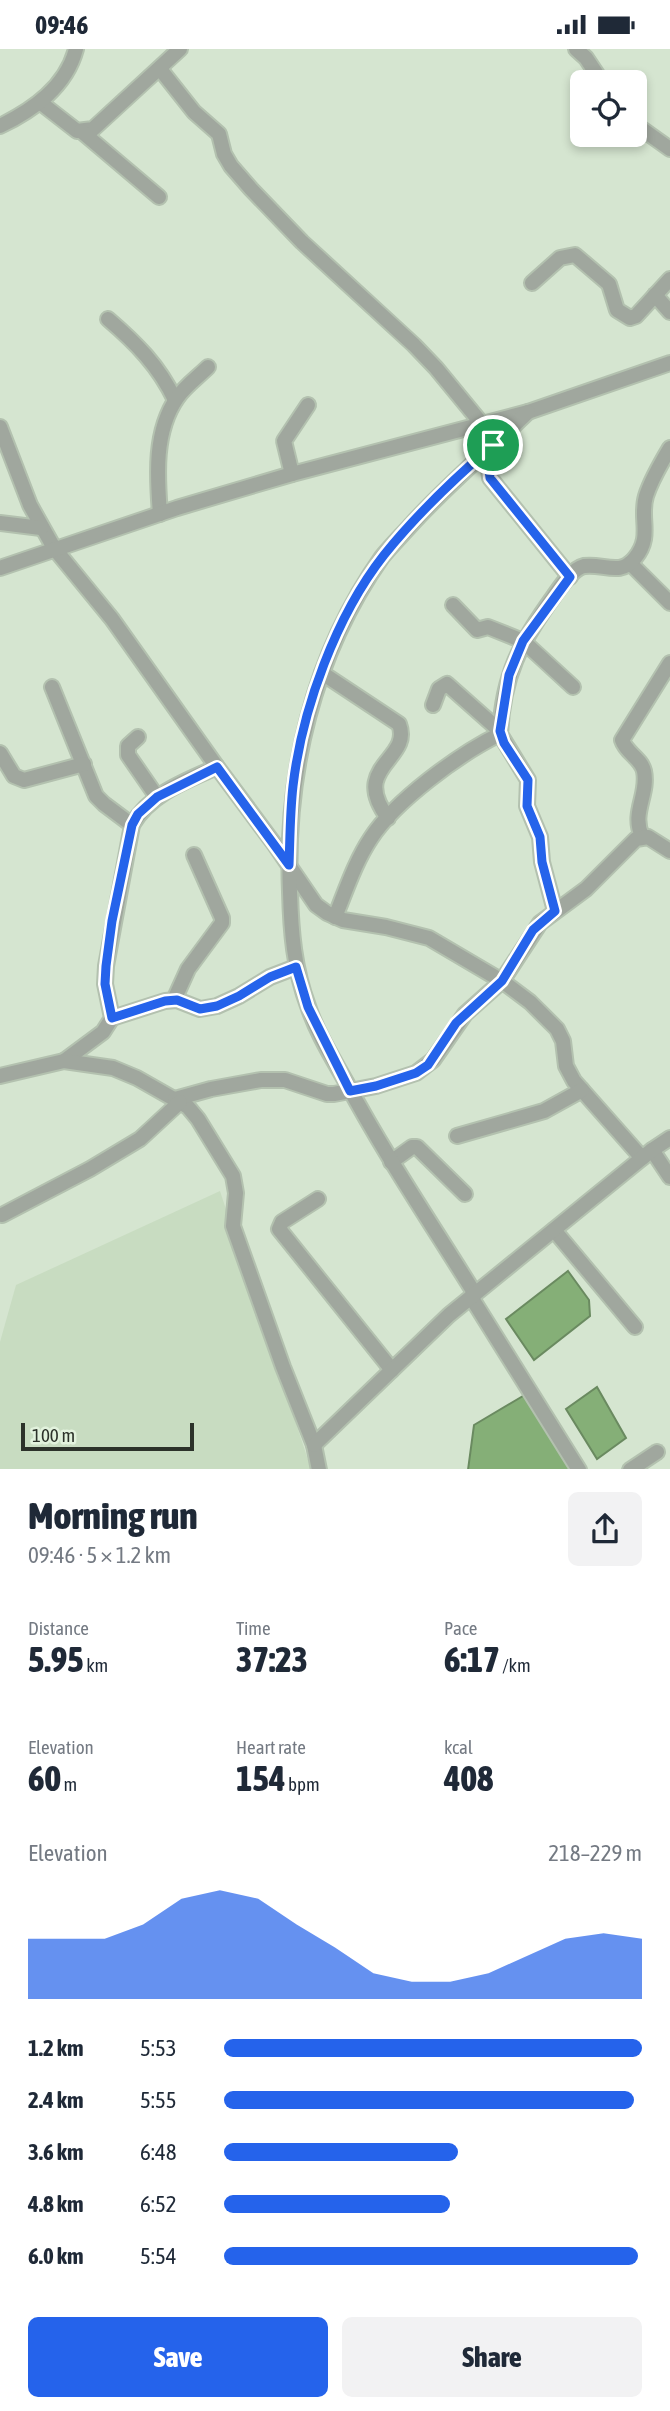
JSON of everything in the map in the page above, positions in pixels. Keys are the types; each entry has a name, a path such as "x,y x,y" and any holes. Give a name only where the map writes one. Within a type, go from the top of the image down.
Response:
{"street":[{"path":"0,126 41,103 60,79 76,49"},
{"path":"81,131 93,129 100,124 180,49"},
{"path":"576,49 594,70"},
{"path":"160,69 194,112 219,134 224,154 251,189 302,241 414,345 482,425"},
{"path":"41,103 71,127 81,131 159,197"},
{"path":"647,133 670,149"},
{"path":"531,283 561,258 575,255 608,284 617,310 630,318 636,316 670,279"},
{"path":"655,296 670,311"},
{"path":"108,319 145,353 166,380 176,400"},
{"path":"0,568 54,548 292,474 528,412 670,363"},
{"path":"160,514 157,474 166,425 176,400 208,367"},
{"path":"292,474 285,441 308,405"},
{"path":"528,412 468,467 384,555 357,596 335,640 313,697 293,787 289,865 291,927 296,967 308,1007 350,1091 579,1469"},
{"path":"0,427 41,528 54,548 112,619 316,905 343,921 386,927 429,938 502,981 530,1002 557,1029 563,1041 566,1066 574,1081 670,1177"},
{"path":"493,445 488,461 490,478 570,577"},
{"path":"500,733 509,675 523,641 570,577 584,566 614,569 630,563 641,549 646,527 644,499 670,448"},
{"path":"0,523 41,528"},
{"path":"630,563 670,603"},
{"path":"453,604 477,631 488,627 523,641 573,687"},
{"path":"642,836 637,821 645,780 644,770 622,740 670,663"},
{"path":"322,673 399,724 401,739 379,772 374,786 375,797 388,818"},
{"path":"433,705 439,689 447,684 500,733 528,780 527,806 540,837 542,862 555,911"},
{"path":"52,687 96,796 132,825"},
{"path":"335,917 359,857 371,837 388,818 471,750 500,733"},
{"path":"138,737 128,746 128,755 157,797"},
{"path":"0,753 14,776 24,780 84,764"},
{"path":"64,1061 103,1033 112,1018 105,984 106,966 112,921 132,825 138,814 157,797 217,767"},
{"path":"642,836 656,840 670,851"},
{"path":"2,1215 90,1169 139,1139 177,1101 211,1089 261,1080 285,1080 327,1094 376,1086 416,1073 428,1065 456,1023 502,981 533,930 573,900 642,836"},
{"path":"174,1000 188,969 222,923 194,855"},
{"path":"112,1018 174,1000 200,1009 217,1006 270,977 296,967"},
{"path":"0,1076 64,1061 113,1068 137,1078 188,1107 198,1119 233,1176 236,1193 233,1226 282,1367 314,1445 319,1469"},
{"path":"457,1136 544,1111 582,1090"},
{"path":"314,1445 473,1295 670,1138"},
{"path":"391,1162 410,1148 417,1147 465,1194"},
{"path":"318,1199 282,1222 279,1229 392,1370"},
{"path":"554,1230 635,1327"},
{"path":"630,1469 657,1452"}],"shaded area":[{"path":"220,1191 311,1469 0,1469 0,1342 16,1285"},
{"path":"568,1271 589,1300 590,1316 534,1360 506,1319"},
{"path":"597,1387 626,1438 597,1459 566,1409"},
{"path":"528,1393 574,1469 468,1469 474,1425"}],"route":[{"path":"493,445 488,461 490,478 570,577 523,641 514,660 500,731 504,743 524,771 530,785 527,806 540,837 545,878 555,911 533,930 502,981 456,1023 428,1065 416,1073 376,1086 350,1091 308,1007 296,967 207,1009 177,1000 165,1001 112,1018 105,984 106,966 125,853 132,825 138,814 157,797 217,767 289,865 293,787 299,751 313,697 335,640 357,596 384,555 424,511 493,445"}]}
